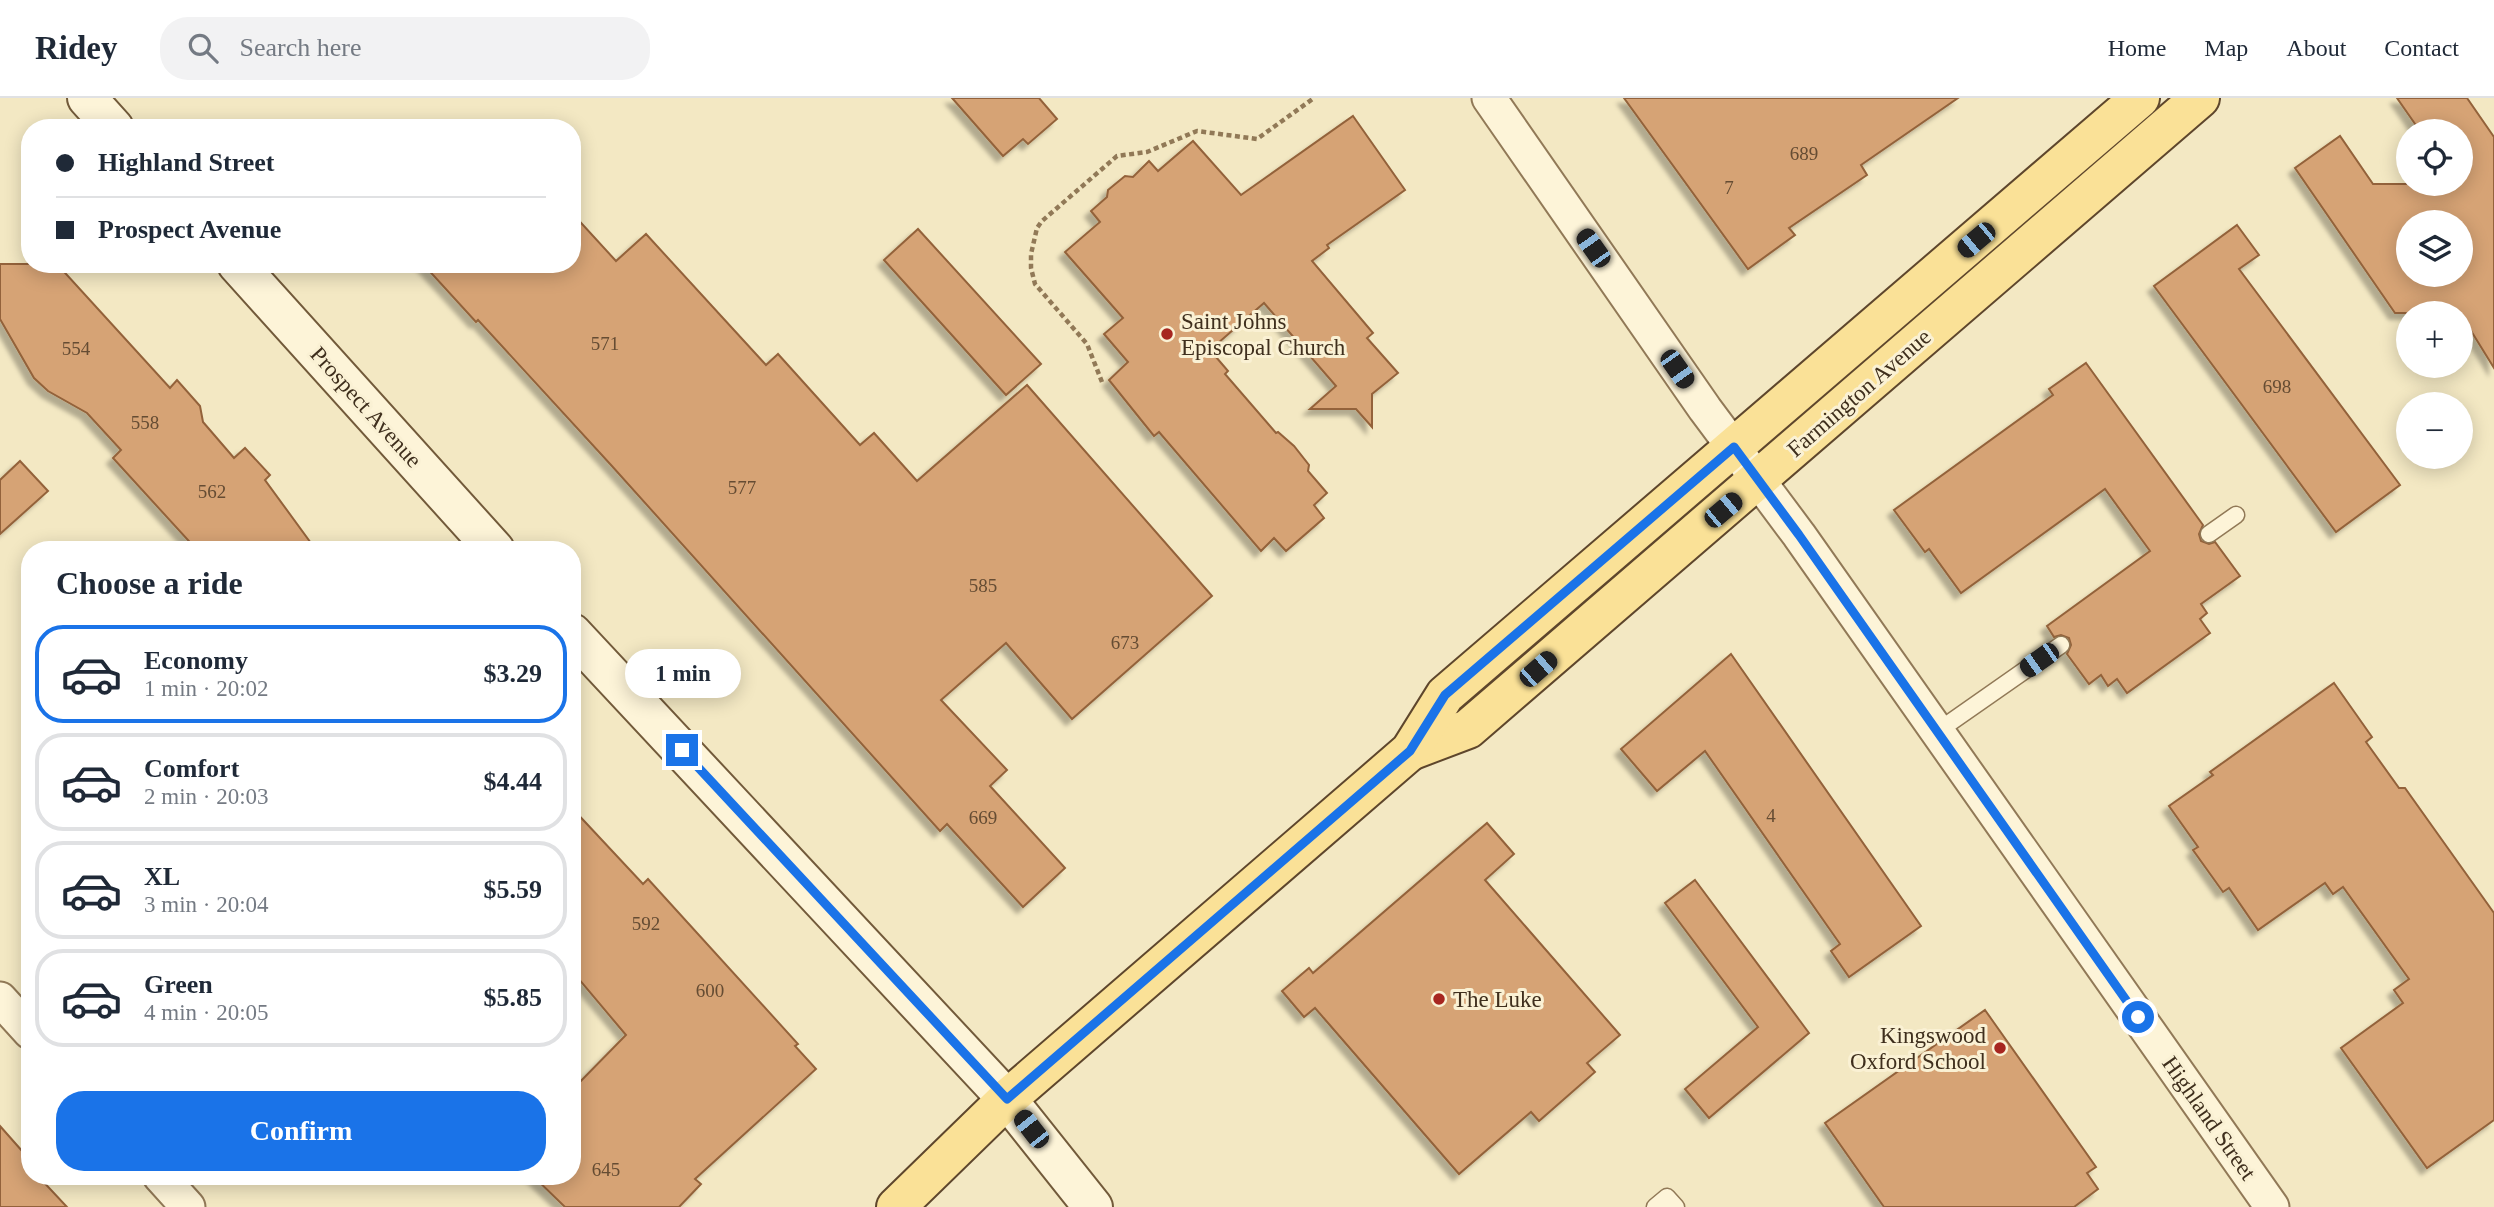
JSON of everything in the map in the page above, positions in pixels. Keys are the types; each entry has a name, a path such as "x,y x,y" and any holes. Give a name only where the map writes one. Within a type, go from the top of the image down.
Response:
{"main road":[{"path":"87,98 106,119"},
{"name":"Farmington Avenue","path":"896,1207 1007,1099 1410,751 1445,695 2140,98"},
{"name":"Farmington Avenue","path":"1410,751 1468,729 2200,98"},
{"name":"Prospect Avenue","path":"245,273 487,541"},
{"path":"581,643 1007,1099 1093,1207"}],"street":[{"name":"Highland Street","path":"1489,98 1651,333 1938,731 2272,1207"},
{"path":"0,999 21,1022"},
{"path":"168,1185 188,1207"}],"lane":[{"path":"2209,534 2236,515"},
{"path":"1938,731 2061,645"},
{"path":"1655,1207 1667,1197 1676,1207"}],"path":[{"path":"1101,383 1087,344 1035,284 1032,276 1031,254 1037,228 1042,220 1117,156 1147,152 1197,131 1257,139 1314,98"}],"building":[{"path":"952,98 1039,98 1057,119 1028,144 1023,139 1003,156"},
{"path":"1624,98 1958,98 1861,165 1867,175 1789,228 1795,235 1748,269"},
{"path":"2397,98 2467,98 2494,137 2494,368 2473,334 2473,301 2396,301 2395,313 2295,168 2340,136 2373,184 2396,184 2396,196 2473,196 2473,119 2412,119"},
{"name":"Saint Johns Episcopal Church","path":"1353,116 1405,190 1327,245 1329,248 1312,261 1373,333 1367,338 1398,373 1372,394 1372,427 1356,409 1310,409 1336,386 1264,303 1210,350 1228,371 1225,374 1276,433 1294,446 1309,465 1308,471 1327,493 1314,505 1324,518 1286,551 1274,538 1261,551 1159,432 1154,436 1109,380 1128,362 1104,334 1123,318 1065,252 1100,222 1091,211 1107,197 1108,190 1125,176 1133,177 1149,161 1158,171 1193,141 1241,195"},
{"path":"581,223 616,261 646,234 766,365 778,354 860,445 874,433 917,481 1027,385 1212,596 1072,719 1006,643 941,700 1007,770 990,786 1065,868 1023,907 947,824 940,831 611,465 478,320 476,322 431,273 581,273"},
{"path":"2237,225 2259,255 2239,269 2400,485 2336,532 2154,286"},
{"path":"918,229 1041,364 1006,395 884,260"},
{"path":"0,264 21,264 21,273 65,273 170,388 177,380 200,406 203,422 234,458 245,448 270,475 265,480 309,541 189,541 113,458 121,450 87,413 48,391 34,378 0,319"},
{"path":"2086,363 2203,525 2199,534 2201,541 2209,544 2215,542 2240,576 2201,604 2207,613 2200,619 2210,633 2127,693 2117,679 2108,686 2101,675 2089,684 2067,654 2071,645 2069,638 2061,635 2054,637 2047,626 2150,551 2105,489 1961,593 1929,549 1925,552 1894,510 2053,395 2049,389"},
{"path":"20,461 48,491 0,534 0,480"},
{"path":"1731,654 1921,926 1849,977 1831,951 1840,944 1705,751 1657,791 1621,749"},
{"path":"2334,683 2372,737 2366,742 2399,788 2405,788 2494,913 2494,1120 2427,1168 2341,1048 2403,1003 2394,990 2409,979 2343,887 2333,894 2325,883 2258,930 2229,888 2223,892 2193,850 2198,847 2169,806 2213,775 2210,772"},
{"path":"581,818 643,884 648,879 798,1044 795,1046 816,1069 695,1179 701,1184 679,1207 565,1207 542,1185 581,1185 581,1081 626,1035 581,982"},
{"name":"The Luke","path":"1487,823 1514,854 1485,880 1620,1035 1587,1063 1595,1072 1539,1121 1531,1112 1459,1174 1315,1008 1304,1017 1282,991 1309,968 1313,973"},
{"path":"1695,880 1809,1033 1709,1118 1685,1089 1758,1027 1665,903"},
{"path":"1985,1010 2096,1167 2087,1173 2098,1189 2074,1207 1884,1207 1825,1123"},
{"path":"0,1126 21,1150 21,1185 46,1185 67,1207 0,1207"}],"place":[{"name":"Saint Johns Episcopal Church","path":"1167,334"},
{"name":"The Luke","path":"1439,999"},
{"name":"Kingswood Oxford School","path":"2000,1048"}],"route":[{"path":"682,750 1007,1099 1410,751 1445,695 1734,447 1799,535 2138,1017"}]}
